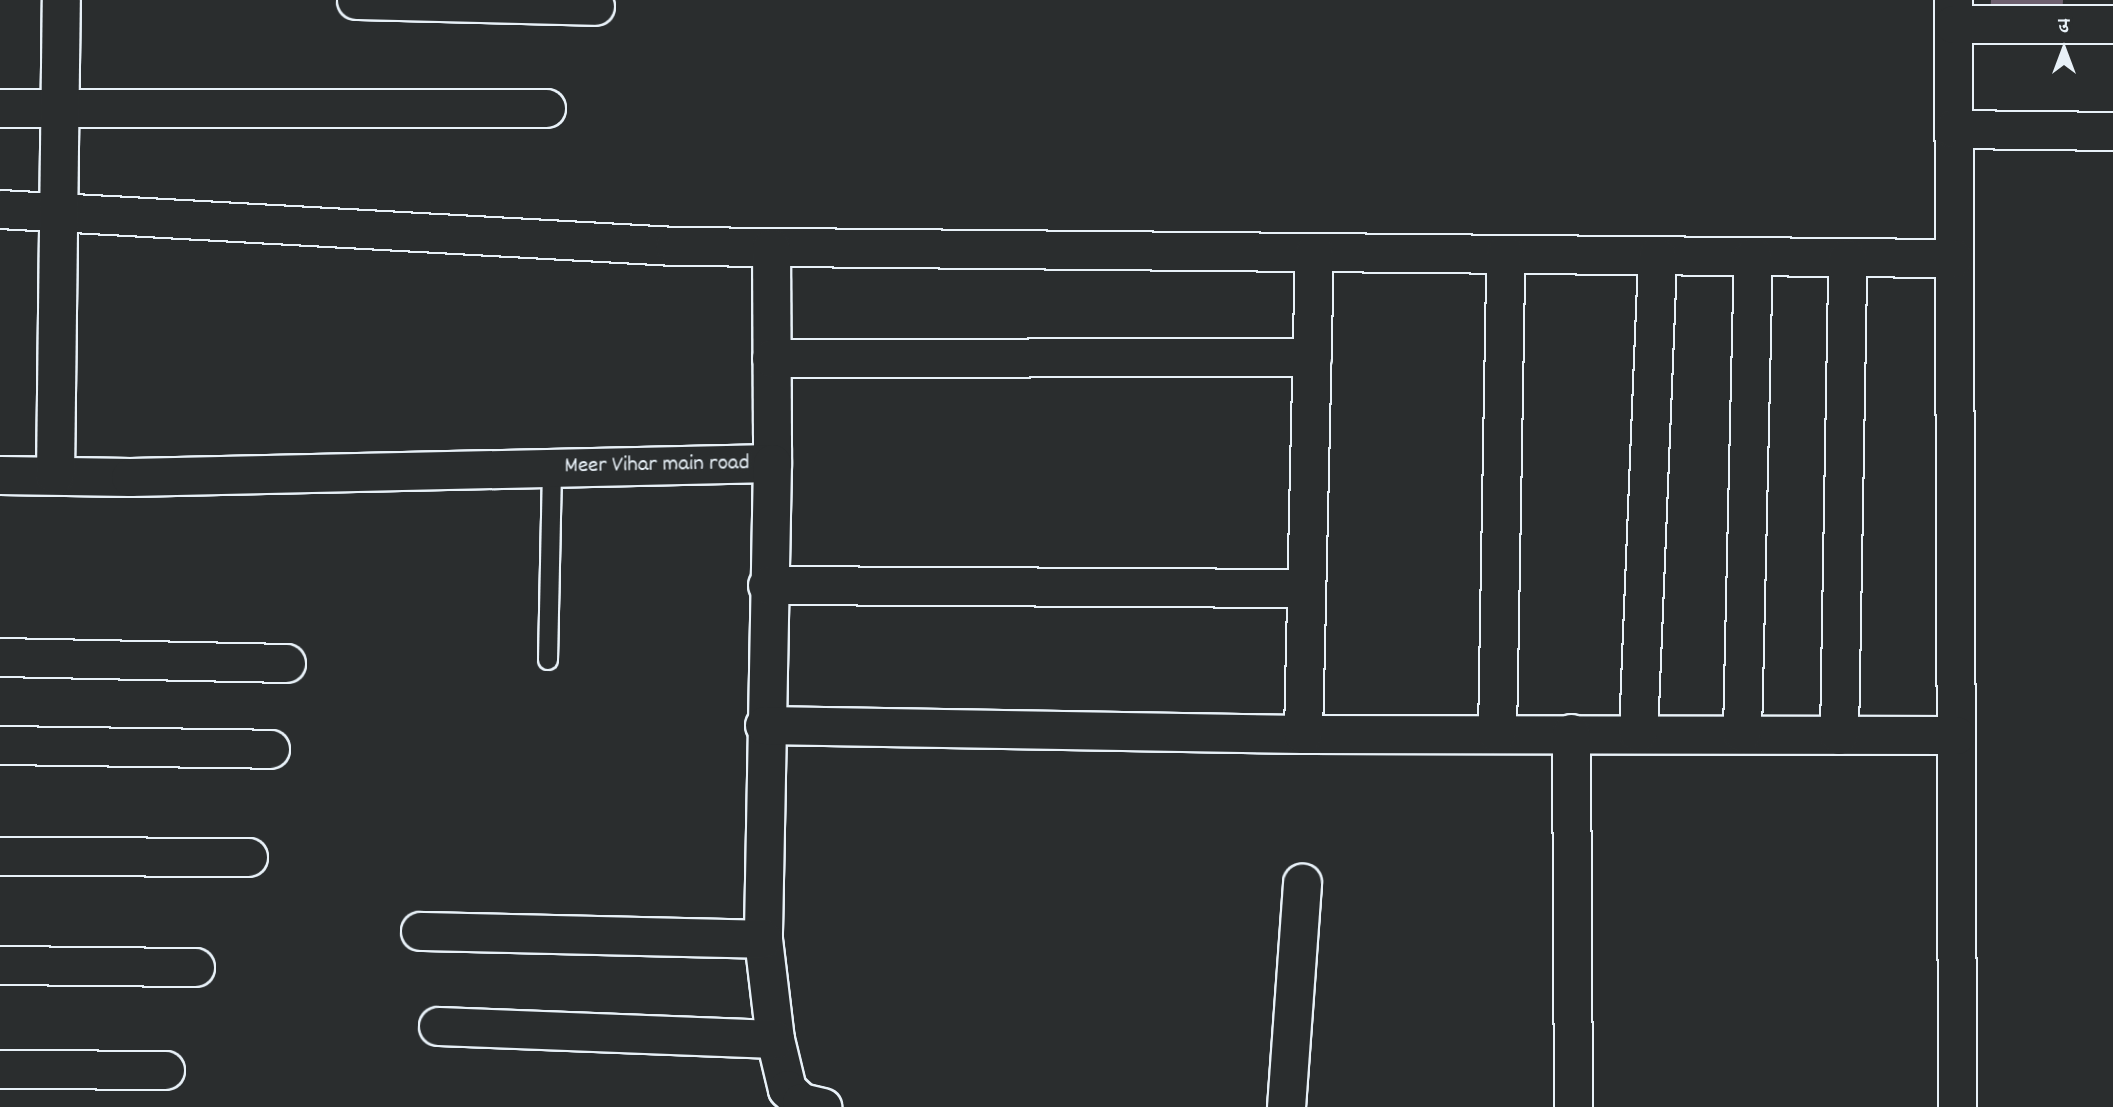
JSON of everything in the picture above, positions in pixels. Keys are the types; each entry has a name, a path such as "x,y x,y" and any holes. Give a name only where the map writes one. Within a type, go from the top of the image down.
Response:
{"street":[{"path":"55,475 61,0"},
{"path":"356,0 595,6"},
{"path":"1957,1107 1953,12 2113,24"},
{"path":"0,108 546,108"},
{"path":"1953,129 2113,131"},
{"path":"0,209 58,210 660,246 1954,258"},
{"path":"771,247 772,463"},
{"path":"1303,734 1314,252"},
{"path":"1497,734 1504,254"},
{"path":"1638,733 1657,256"},
{"path":"1742,733 1754,257"},
{"path":"1839,734 1846,258"},
{"path":"771,358 1312,357"},
{"name":"Meer Vihar main road","path":"0,475 552,469 772,463 764,725 763,939 784,1098 821,1107"},
{"path":"767,585 1306,588"},
{"path":"0,657 286,663"},
{"path":"764,725 1303,734 1956,735"},
{"path":"1571,733 1573,1107"},
{"path":"0,744 270,749"},
{"path":"0,856 248,857"},
{"path":"1286,1107 1302,883"},
{"path":"420,931 763,939"},
{"path":"0,965 195,967"},
{"path":"438,1026 775,1039"},
{"path":"0,1069 165,1070"}],"lane":[{"path":"548,660 552,469"}],"building":[{"path":"1991,0 2063,0 2062,19 1990,17"}]}
